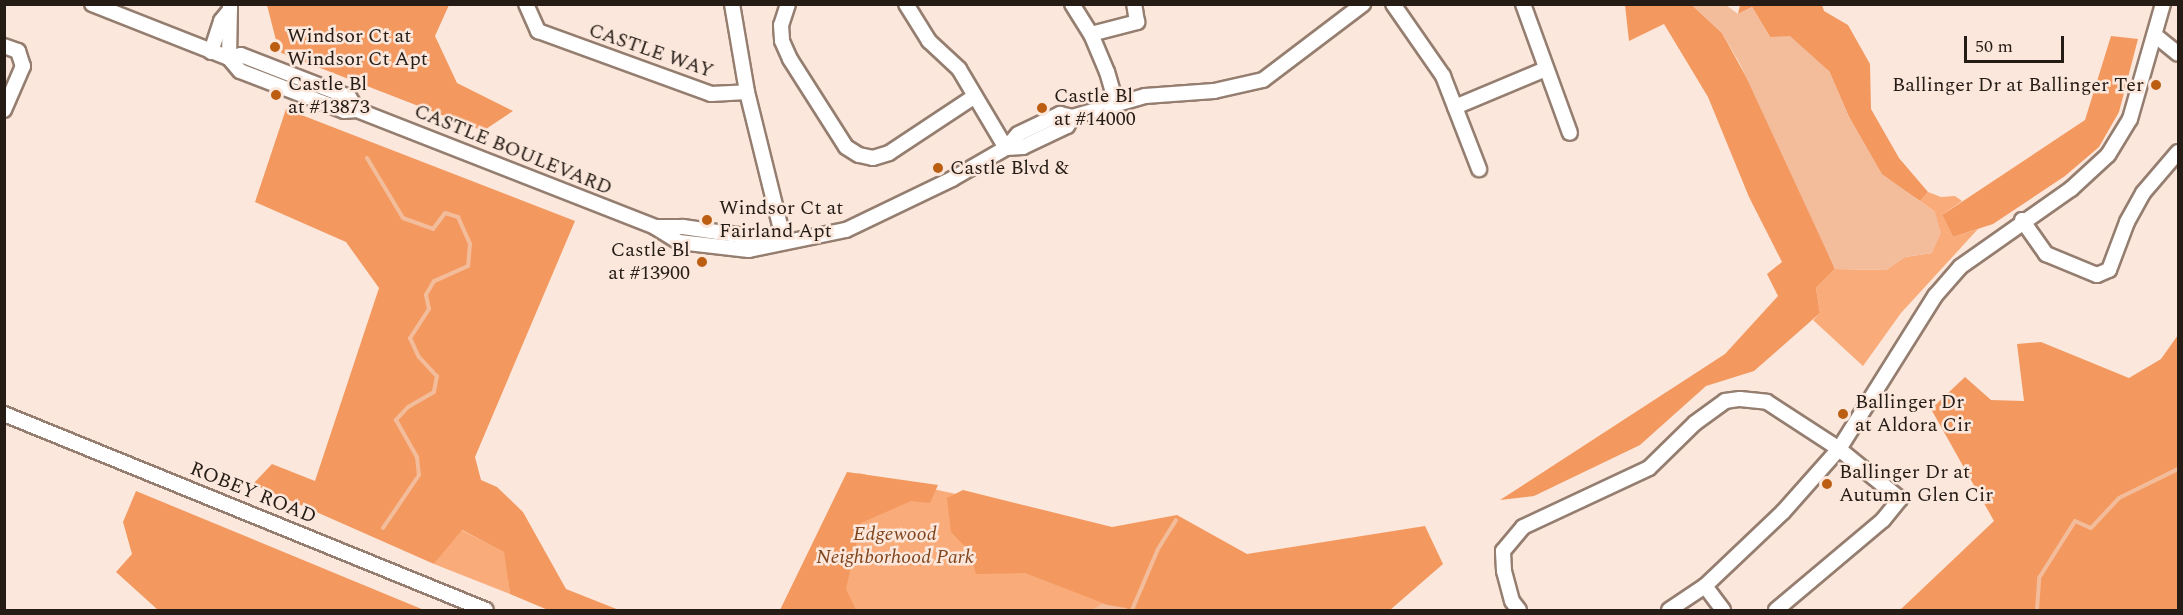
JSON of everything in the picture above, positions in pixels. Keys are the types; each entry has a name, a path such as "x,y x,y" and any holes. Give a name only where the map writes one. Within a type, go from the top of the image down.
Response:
{"street":[{"name":"CASTLE BOULEVARD","path":"92,4 229,58 240,71 344,111 357,110 655,227 679,242 749,250 846,230 901,206 1006,148 1017,134 1060,114 1072,117 1145,96 1215,91 1263,80 1363,4"},
{"name":"CASTLE WAY","path":"526,4 538,31 711,94 747,92"},
{"path":"732,4 747,92 784,242"},
{"path":"788,4 781,25 782,41 790,59 846,147 859,155 873,158 889,153 975,96"},
{"path":"906,4 929,41 959,69 1006,148"},
{"path":"1072,4 1091,34 1107,72 1116,103"},
{"path":"1091,34 1137,22 1134,4"},
{"path":"1393,4 1443,76 1479,169"},
{"path":"1523,4 1570,133"},
{"path":"1669,610 1705,586 1783,512 1839,449 1935,296 1960,267 2022,220 2071,189 2108,155 2130,119 2156,36 2163,4"},
{"path":"211,52 221,21 230,7"},
{"path":"229,58 230,7"},
{"path":"2156,36 2178,54"},
{"path":"4,46 18,51 23,66 4,110"},
{"path":"1455,107 1546,69"},
{"path":"2022,220 2046,254 2097,275 2109,270 2127,222 2144,194 2178,152"},
{"path":"1519,610 1512,601 1504,571 1503,551 1522,527 1649,468 1725,400 1767,402 1839,449 1900,499 1883,520 1776,610"},
{"name":"ROBEY ROAD","path":"4,414 486,610"},
{"path":"1705,586 1723,610"}],"green space":[{"path":"1928,192 1941,197 1955,196 1962,201 1942,215 1953,237 1978,229 1901,313 1863,366 1813,320 1820,313 1816,288 1835,269 1886,270 1905,257 1932,253 1935,212 1920,201"},
{"name":"Edgewood Neighborhood Park","path":"858,473 1376,584 1379,610 798,610"},
{"path":"461,530 505,552 510,594 434,564"}],"shaded area":[{"path":"267,5 449,5 435,36 457,83 513,111 483,131 279,52"},
{"path":"1625,5 1692,5 1722,33 1766,113 1835,269 1816,288 1820,313 1754,371 1706,386 1640,445 1534,496 1500,500 1725,354 1778,296 1767,274 1782,262 1749,197 1708,97 1664,24 1629,41"},
{"path":"1692,5 1726,5 1738,14 1752,7 1770,37 1790,36 1829,71 1849,117 1882,174 1935,212 1941,233 1932,253 1905,257 1886,270 1835,269 1740,64 1722,33"},
{"path":"1740,5 1822,5 1824,11 1848,25 1870,64 1871,109 1899,158 1928,192 1920,201 1882,175 1849,117 1829,71 1770,37 1752,7 1738,14"},
{"path":"2111,36 2138,39 2119,112 2099,147 2065,176 1993,224 1953,237 1942,215 2085,120"},
{"path":"286,109 575,221 475,457 481,480 497,487 523,512 566,589 619,610 548,610 510,594 504,552 462,530 434,564 253,484 272,464 315,481 379,288 346,242 255,202"},
{"path":"2178,335 2178,610 1900,610 1994,521 1931,409 1965,377 1991,400 2024,401 2017,344 2041,342 2129,378 2161,359"},
{"path":"847,472 938,485 930,503 911,501 861,523 846,589 856,610 780,610"},
{"path":"963,490 1112,527 1177,515 1247,554 1425,526 1443,564 1390,610 1121,610 1025,573 976,574 970,552 951,532 947,498"},
{"path":"136,491 424,610 158,610 116,572 132,554 123,522"},
{"path":"1102,604 1126,608 1129,610 1091,610"}],"waterway":[{"path":"367,158 403,218 433,229 445,213 458,217 470,244 468,266 434,281 426,295 429,309 410,338 419,357 437,376 434,392 408,407 396,420 417,457 419,475 383,528"},
{"path":"2037,610 2039,578 2075,521 2091,528 2119,498 2178,469"},
{"path":"1132,610 1158,549 1176,520"}],"place":[{"name":"Windsor Ct at Windsor Ct Apt","path":"275,47"},
{"name":"Ballinger Dr at Ballinger Ter","path":"2156,85"},
{"name":"Castle Bl at #13873","path":"276,95"},
{"name":"Castle Bl at #14000","path":"1042,108"},
{"name":"Castle Blvd &","path":"938,168"},
{"name":"Windsor Ct at Fairland Apt","path":"707,220"},
{"name":"Castle Bl at #13900","path":"702,262"},
{"name":"Ballinger Dr at Aldora Cir","path":"1843,414"},
{"name":"Ballinger Dr at Autumn Glen Cir","path":"1827,484"}]}
